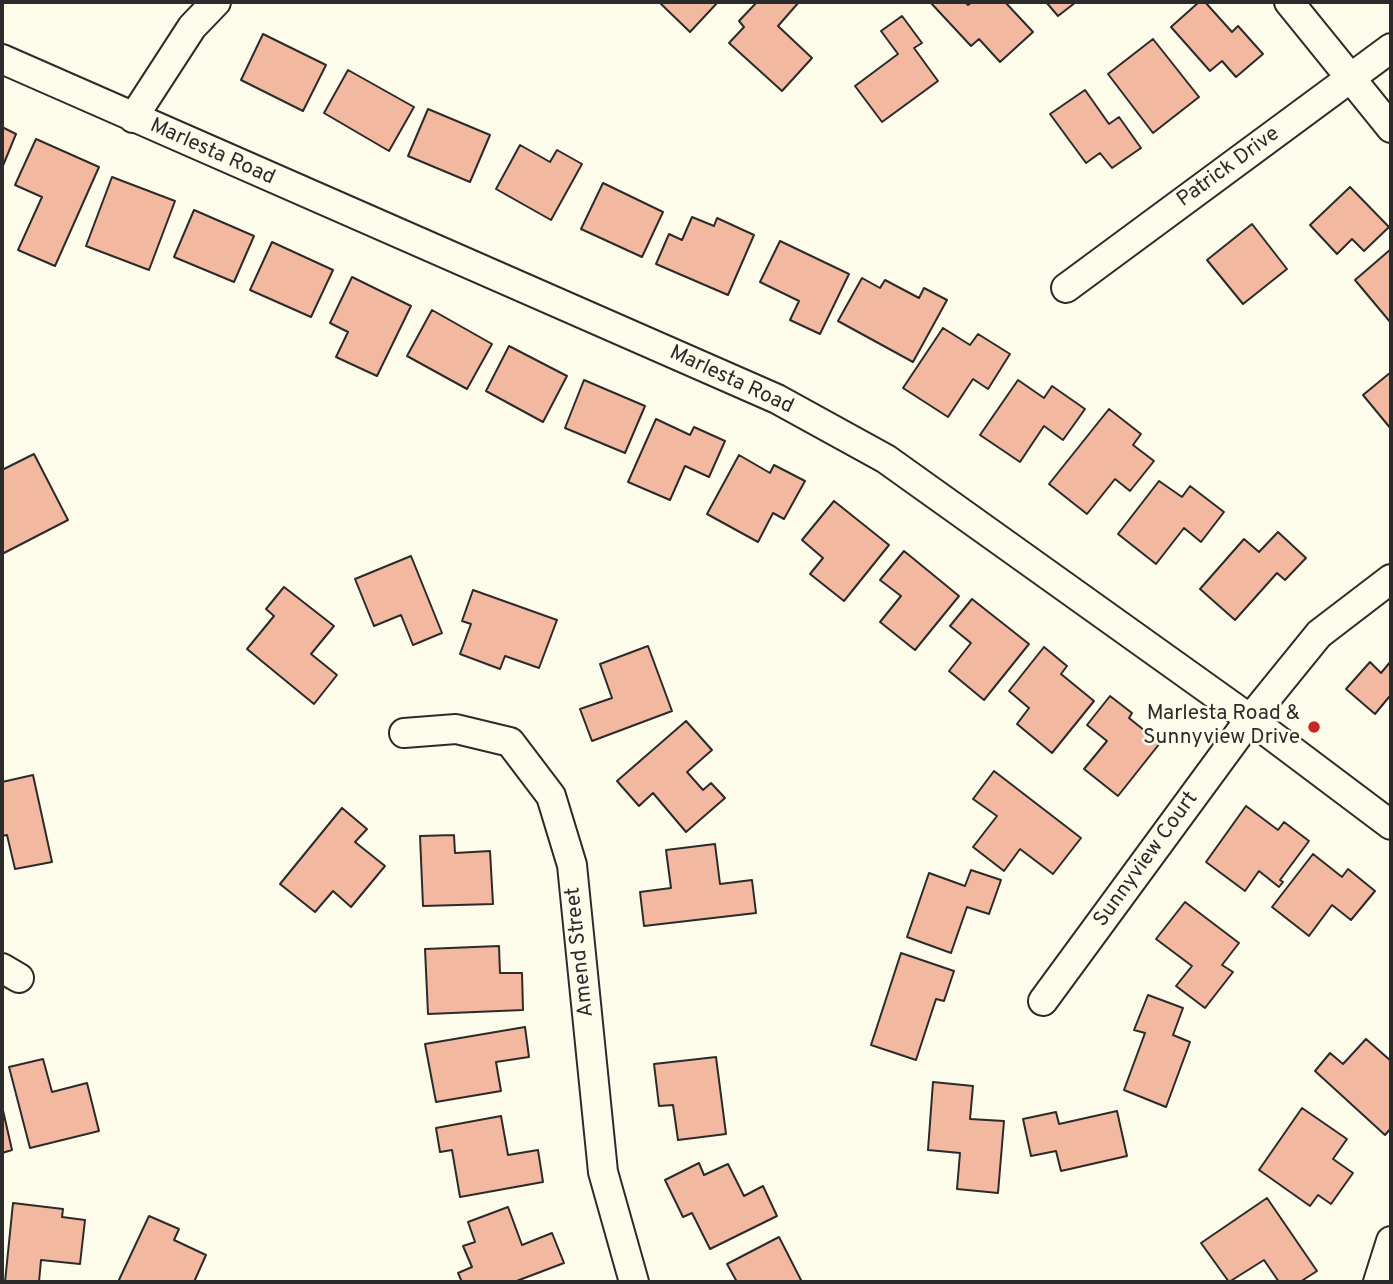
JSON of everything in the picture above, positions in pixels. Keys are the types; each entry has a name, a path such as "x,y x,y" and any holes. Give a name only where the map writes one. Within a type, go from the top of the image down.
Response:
{"street":[{"path":"133,118 191,27 216,2"},
{"path":"1289,2 1391,128"},
{"name":"Patrick Drive","path":"1066,288 1391,48"},
{"name":"Marlesta Road","path":"2,59 777,399 886,459 1250,719 1391,825"},
{"name":"Sunnyview Court","path":"1043,1001 1250,719 1319,634 1391,579"},
{"name":"Amend Street","path":"404,733 456,730 510,742 551,796 572,865 603,1172 635,1282"},
{"path":"1378,1282 1391,1241"}],"building":[{"path":"659,2 718,2 690,32"},
{"path":"757,2 799,2 778,26 812,58 782,91 729,43 744,27 739,21"},
{"path":"930,2 965,2 968,5 972,2 1005,2 1033,32 1000,62 979,39 971,46"},
{"path":"1046,2 1076,2 1058,16"},
{"path":"1199,2 1205,2 1232,32 1238,26 1263,54 1236,77 1222,61 1210,71 1171,27"},
{"path":"902,16 922,43 914,48 938,81 882,122 855,86 898,54 881,31"},
{"path":"263,34 326,65 303,111 241,80"},
{"path":"1153,39 1199,97 1153,133 1108,74"},
{"path":"348,70 414,107 389,151 324,113"},
{"path":"1085,90 1109,124 1119,117 1141,148 1112,168 1100,153 1086,163 1050,114"},
{"path":"428,109 490,135 470,182 408,156"},
{"path":"2,127 16,134 2,168"},
{"path":"36,139 99,167 55,266 18,250 42,197 15,185"},
{"path":"520,145 550,162 557,150 582,164 551,220 496,189"},
{"path":"112,177 175,201 149,270 86,246"},
{"path":"603,183 663,212 642,257 581,229"},
{"path":"1350,187 1389,227 1364,251 1352,239 1337,254 1310,225"},
{"path":"194,210 254,236 234,282 174,257"},
{"path":"692,217 714,226 717,218 754,235 728,295 656,264 669,234 682,240"},
{"path":"1252,224 1287,269 1243,304 1207,260"},
{"path":"780,241 849,274 820,334 790,320 799,301 760,282"},
{"path":"272,242 333,270 311,317 250,290"},
{"path":"1391,249 1391,323 1355,280"},
{"path":"352,277 411,306 377,376 336,357 348,332 330,323"},
{"path":"862,278 880,288 885,280 919,298 924,288 947,300 913,362 838,321"},
{"path":"432,310 492,344 467,389 407,356"},
{"path":"943,328 970,345 978,334 1010,354 988,389 973,379 948,417 903,388"},
{"path":"509,346 567,376 543,422 486,391"},
{"path":"1391,372 1391,429 1363,395"},
{"path":"584,380 645,406 625,453 565,428"},
{"path":"1018,380 1044,398 1052,386 1085,409 1063,440 1044,426 1020,462 980,435"},
{"path":"1109,409 1141,434 1133,445 1154,461 1130,491 1115,479 1087,514 1049,484"},
{"path":"656,419 690,435 694,427 725,441 709,477 685,466 670,500 628,482"},
{"path":"34,454 68,520 2,554 2,470"},
{"path":"739,455 770,473 774,465 805,481 784,519 773,513 758,542 707,514"},
{"path":"1159,481 1182,497 1190,486 1224,512 1201,542 1184,528 1156,564 1118,534"},
{"path":"834,501 889,545 844,601 810,574 823,558 802,540"},
{"path":"1278,532 1306,558 1285,580 1277,573 1235,620 1200,589 1244,539 1259,552"},
{"path":"904,551 959,596 915,650 880,622 901,596 880,580"},
{"path":"411,556 442,633 413,645 401,615 374,626 355,579"},
{"path":"284,587 334,626 311,654 337,675 314,704 247,649 274,616 266,609"},
{"path":"473,590 557,620 539,668 505,656 500,669 460,654 471,624 462,621"},
{"path":"972,599 1029,644 984,700 949,671 971,643 950,626"},
{"path":"648,646 672,711 592,741 580,709 612,698 600,664"},
{"path":"1044,647 1067,666 1061,674 1094,701 1052,753 1017,724 1029,708 1009,691"},
{"path":"1391,661 1391,699 1389,697 1375,714 1346,689 1370,662 1381,673"},
{"path":"1110,696 1132,713 1129,718 1160,743 1118,796 1084,769 1107,741 1087,725"},
{"path":"686,721 712,750 687,772 703,790 711,783 725,798 686,832 653,793 639,806 617,781"},
{"path":"994,771 1081,838 1053,874 1020,849 1004,871 973,847 997,816 973,799"},
{"path":"33,775 52,862 15,869 7,835 2,836 2,782"},
{"path":"1246,806 1278,830 1284,822 1309,841 1280,880 1283,882 1279,887 1259,871 1245,891 1206,862"},
{"path":"342,808 367,829 355,842 385,866 351,907 333,891 315,912 280,884"},
{"path":"454,835 455,853 490,851 493,904 423,906 420,836"},
{"path":"715,844 720,884 752,880 756,913 644,926 640,892 671,888 666,850"},
{"path":"1313,854 1342,877 1348,869 1375,891 1351,920 1332,905 1309,936 1272,907"},
{"path":"971,870 1001,880 989,914 967,907 951,953 907,937 929,873 965,886"},
{"path":"1185,902 1239,943 1222,965 1233,972 1205,1008 1176,986 1192,966 1156,939"},
{"path":"499,946 500,973 522,973 523,1010 428,1014 425,949"},
{"path":"901,953 954,971 944,1001 936,999 916,1060 871,1045"},
{"path":"1148,995 1183,1008 1173,1035 1190,1042 1166,1107 1124,1090 1145,1033 1134,1030"},
{"path":"525,1027 529,1057 496,1062 501,1091 436,1102 425,1044"},
{"path":"1366,1039 1391,1061 1391,1128 1385,1135 1315,1071 1330,1053 1343,1064"},
{"path":"716,1057 726,1134 678,1140 673,1105 659,1106 654,1064"},
{"path":"43,1059 52,1092 87,1083 99,1131 30,1148 9,1067"},
{"path":"933,1082 973,1086 970,1119 1004,1121 998,1193 957,1189 960,1153 928,1150"},
{"path":"2,1106 12,1150 2,1153"},
{"path":"1302,1108 1347,1139 1333,1159 1353,1173 1331,1204 1318,1195 1310,1206 1259,1170"},
{"path":"1117,1111 1127,1156 1061,1171 1056,1151 1031,1156 1023,1119 1056,1112 1059,1124"},
{"path":"501,1116 508,1155 538,1150 543,1182 460,1197 452,1150 440,1152 436,1128"},
{"path":"699,1163 704,1175 728,1164 744,1196 763,1186 777,1216 710,1249 692,1213 683,1217 665,1180"},
{"path":"1267,1198 1317,1271 1300,1282 1279,1282 1264,1260 1229,1282 1201,1243"},
{"path":"13,1203 63,1209 62,1217 85,1220 80,1264 41,1260 39,1282 5,1282"},
{"path":"508,1207 522,1245 552,1233 564,1263 514,1282 462,1282 458,1273 472,1267 463,1246 475,1242 468,1222"},
{"path":"149,1216 179,1229 174,1240 206,1255 194,1282 118,1282"},
{"path":"779,1237 802,1282 737,1282 727,1264"}],"place":[{"name":"Marlesta Road & Sunnyview Drive","path":"1314,727"}]}
